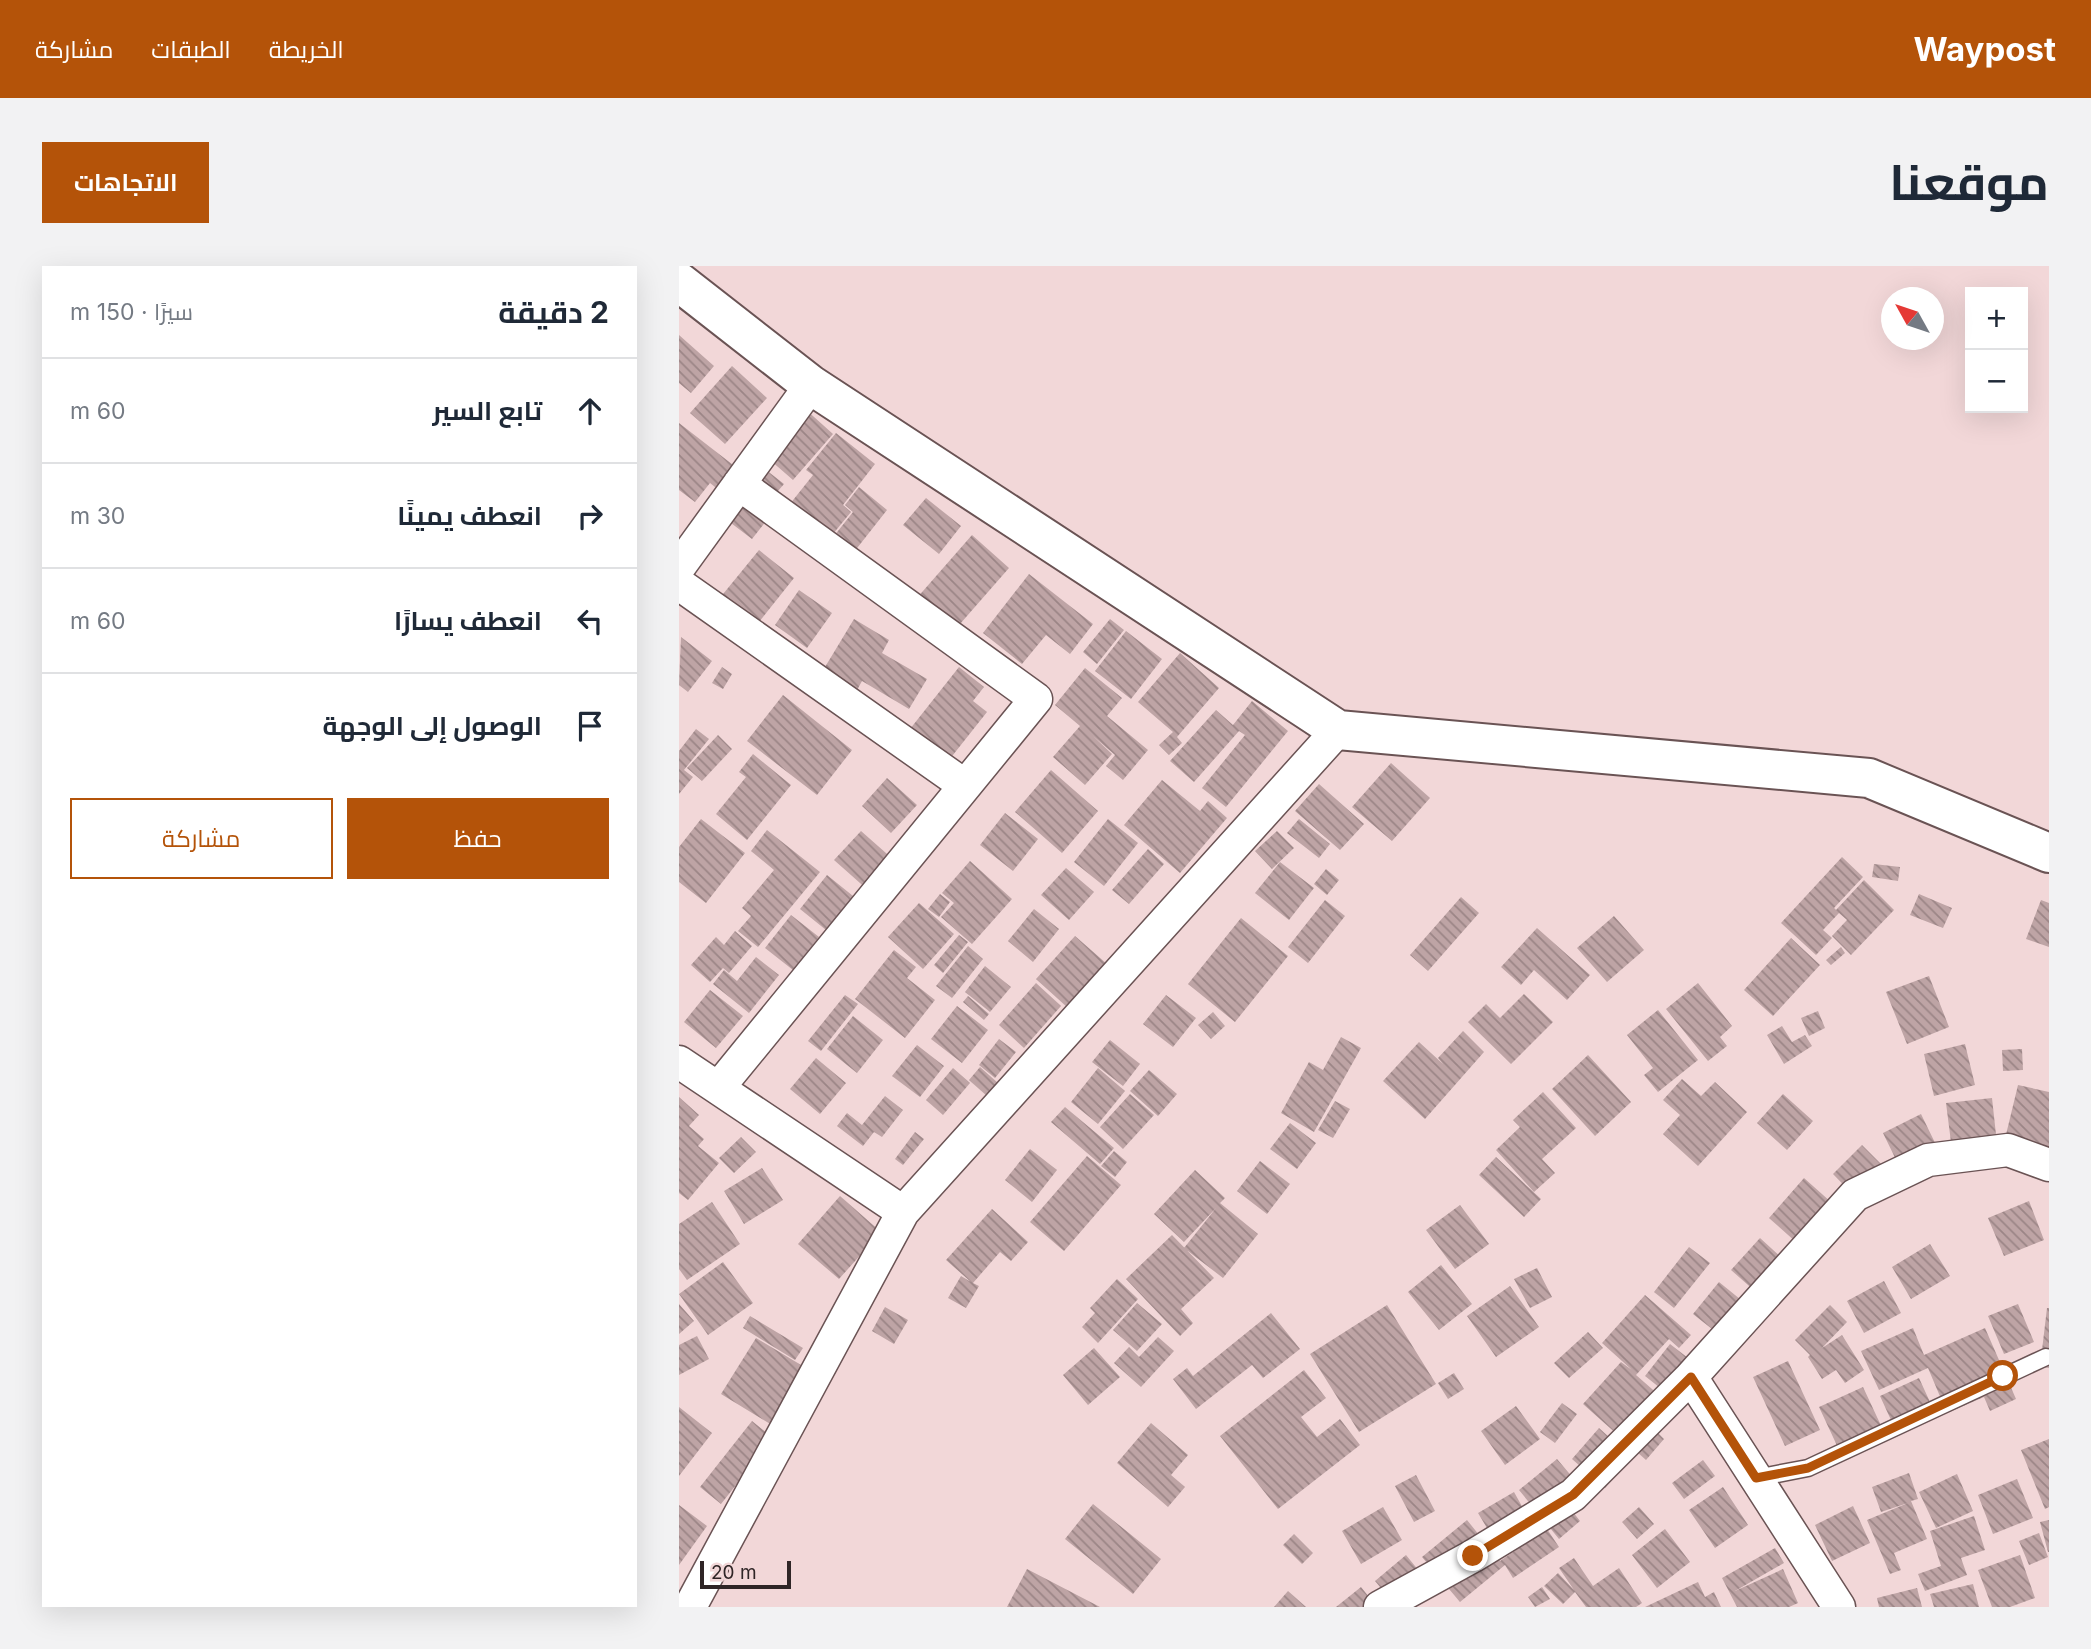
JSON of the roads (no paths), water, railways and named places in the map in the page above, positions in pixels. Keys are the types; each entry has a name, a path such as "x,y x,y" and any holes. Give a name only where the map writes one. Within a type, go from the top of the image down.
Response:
{"main road":[{"path":"679,282 811,385 1338,730 1870,778 2049,853"}],"street":[{"path":"679,567 811,385"},
{"path":"719,1087 1036,699 739,484"},
{"path":"679,584 964,785"},
{"path":"689,1607 903,1212 1338,730"},
{"path":"679,1062 903,1212"},
{"path":"1380,1607 1573,1495 1691,1377 1855,1195 1928,1160 2008,1150 2049,1165"},
{"path":"1691,1377 1839,1607"}],"lane":[{"path":"1756,1478 1808,1468 2046,1357"}]}
